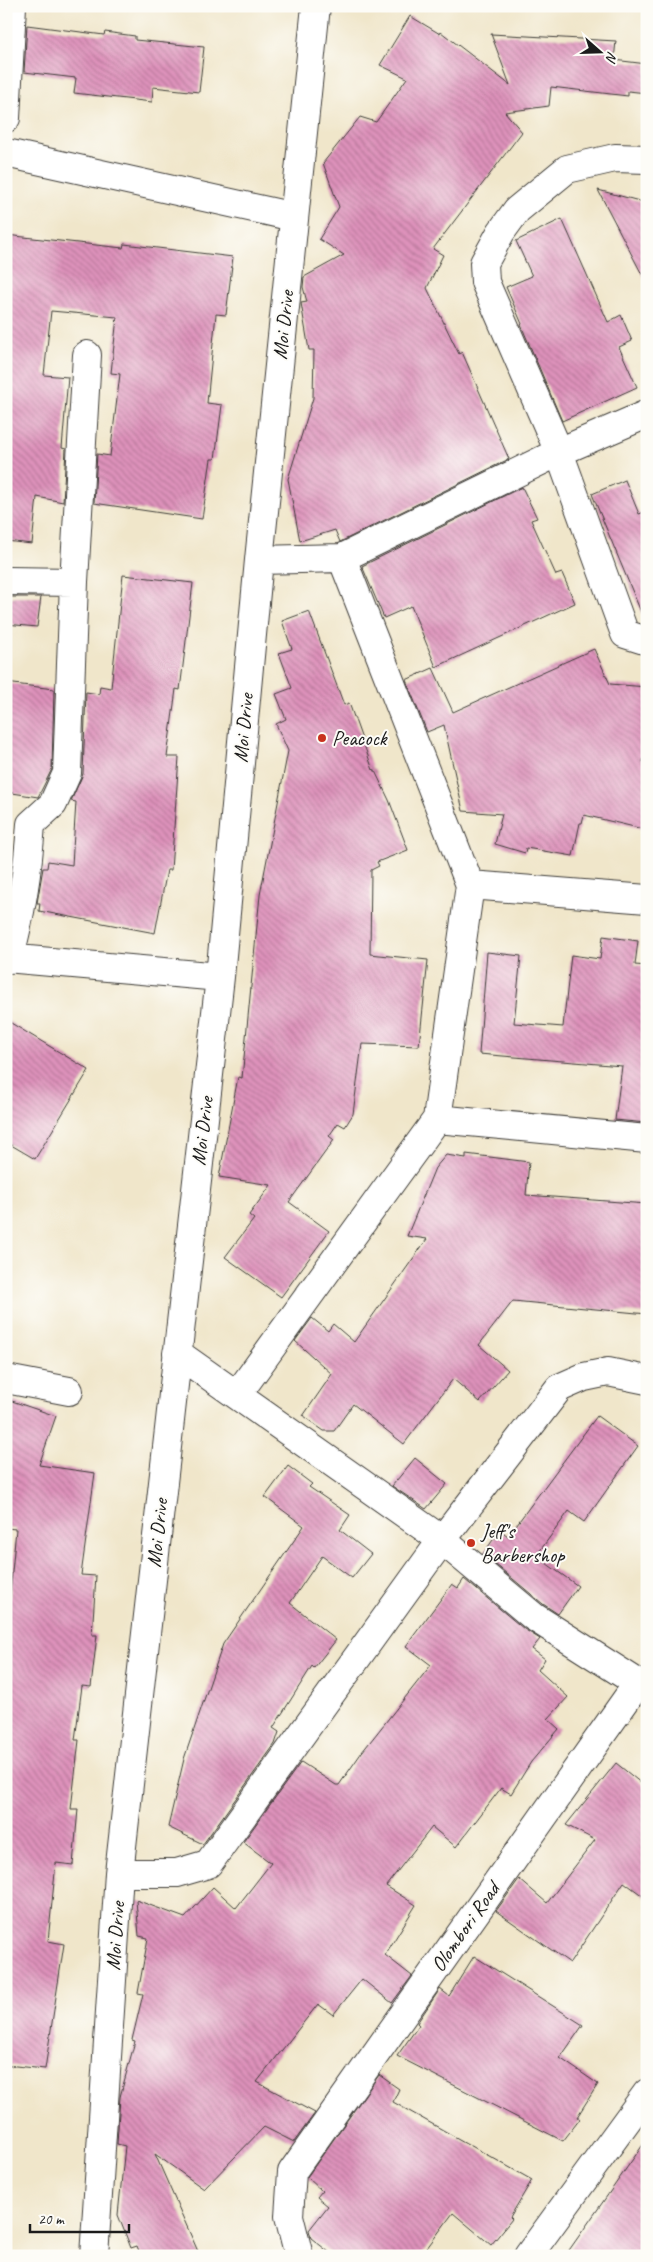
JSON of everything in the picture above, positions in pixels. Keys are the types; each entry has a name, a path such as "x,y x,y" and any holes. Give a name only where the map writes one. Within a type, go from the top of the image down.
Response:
{"street":[{"path":"6,118 12,6"},
{"name":"Moi Drive","path":"94,2256 119,1873 220,977 259,560 316,6"},
{"path":"6,153 294,217"},
{"path":"647,159 615,158 567,169 517,210 501,232 484,263 485,282 559,452 625,634 647,641"},
{"path":"87,355 74,582 67,773 53,804 31,824 27,866 16,932 8,958 220,977"},
{"path":"259,560 342,558 559,452 647,414"},
{"path":"237,1395 437,1119 470,885 342,558"},
{"path":"6,582 74,582"},
{"path":"470,885 647,899"},
{"path":"437,1119 647,1139"},
{"path":"177,1353 442,1540 534,1617 643,1686"},
{"path":"119,1873 177,1873 208,1864 442,1540 559,1388 584,1377 608,1372 647,1380"},
{"path":"6,1379 69,1392"},
{"name":"Olombori Road","path":"298,2256 289,2216 292,2172 643,1686"},
{"path":"528,2256 647,2093"}],"building":[{"path":"410,16 440,34 441,32 510,85 491,34 616,41 614,60 647,64 647,93 628,91 628,96 551,87 549,106 505,112 522,132 433,249 443,255 427,288 459,354 462,352 509,459 340,542 335,530 300,541 288,479 313,398 314,350 309,350 301,303 307,302 303,287 304,277 344,255 319,239 339,207 323,163 360,117 376,122 407,78 380,65"},
{"path":"27,25 104,35 105,32 135,36 135,40 204,47 199,92 153,87 152,102 74,93 76,78 24,72"},
{"path":"598,190 647,203 647,284"},
{"path":"562,219 608,322 621,315 632,341 619,347 637,387 562,421 506,287 532,276 516,241"},
{"path":"6,235 123,248 124,244 233,257 226,315 216,314 207,403 222,405 215,459 211,459 202,519 94,503 97,454 110,456 120,374 111,373 117,317 51,311 44,375 68,377 62,448 66,449 63,502 37,497 32,544 6,541"},
{"path":"625,480 639,514 647,511 646,624 592,494"},
{"path":"522,487 537,518 531,520 556,575 562,573 575,603 436,667 411,606 384,618 362,566"},
{"path":"123,575 193,583 180,690 176,689 167,757 179,757 171,870 167,870 155,933 39,911 40,903 37,903 43,868 47,868 48,861 72,865 76,802 71,801 83,774 86,692 99,694 100,686 111,688"},
{"path":"6,597 41,597 37,627 6,624"},
{"path":"309,611 344,705 349,703 373,770 389,800 408,850 377,862 379,866 371,870 370,954 428,960 419,1046 362,1044 353,1114 345,1127 338,1123 329,1136 334,1140 289,1202 329,1231 281,1297 225,1257 254,1219 249,1215 271,1185 219,1177 238,1077 242,1078 260,895 288,751 276,724 286,719 276,694 292,688 279,653 292,649 282,621"},
{"path":"594,649 610,684 647,687 647,723 643,762 647,763 647,830 584,815 582,823 580,823 573,856 526,848 525,853 495,844 502,814 463,811 444,725 427,732 406,680 433,668 453,712"},
{"path":"6,683 54,689 52,769 38,797 6,792"},
{"path":"603,936 638,941 635,965 647,966 647,1123 615,1120 622,1066 479,1054 487,952 521,956 514,1023 563,1027 571,955 600,959"},
{"path":"6,1020 89,1070 35,1159 6,1142"},
{"path":"466,1154 529,1162 526,1195 647,1204 647,1314 513,1301 479,1345 508,1370 480,1402 453,1379 404,1444 353,1404 334,1431 324,1431 303,1416 332,1374 295,1341 312,1318 328,1331 333,1324 354,1342 427,1239 407,1236 435,1168 446,1155 466,1158"},
{"path":"6,1399 56,1416 39,1465 95,1473 81,1575 96,1576 92,1635 97,1635 91,1687 82,1686 75,1740 79,1740 71,1809 78,1809 73,1865 56,1863 48,1941 64,1944 45,2069 6,2065 6,1637 16,1529 6,1528"},
{"path":"597,1416 638,1446 584,1522 569,1511 536,1556 578,1586 558,1614 543,1604 483,1554 500,1530 508,1536"},
{"path":"415,1458 447,1484 426,1509 392,1486"},
{"path":"288,1466 312,1484 309,1487 350,1515 340,1530 371,1554 352,1578 322,1556 290,1603 336,1640 314,1668 312,1666 273,1728 279,1732 275,1744 203,1844 168,1827 184,1759 223,1644 304,1526 265,1497"},
{"path":"464,1579 524,1629 540,1639 532,1649 545,1659 538,1670 568,1697 548,1719 559,1729 531,1762 511,1794 501,1788 456,1847 432,1827 386,1886 416,1905 385,1955 412,1976 392,2003 362,1979 333,2015 318,2004 257,2082 315,2113 294,2142 264,2127 204,2189 155,2154 200,2256 141,2256 137,2246 131,2248 118,2215 125,2146 117,2144 120,2097 135,2041 132,2040 143,1994 138,1993 148,1938 139,1936 136,1900 185,1918 213,1887 236,1908 271,1863 243,1842 301,1762 336,1785 339,1785 362,1752 431,1665 406,1646 452,1584 458,1588"},
{"path":"616,1763 647,1788 647,1899 624,1882 570,1963 496,1911 519,1879 547,1903 595,1840 566,1825"},
{"path":"474,1956 583,2025 560,2058 598,2084 577,2117 580,2119 563,2141 397,2056 419,2025 417,2023 440,1989 449,1996"},
{"path":"379,2075 399,2089 393,2102 532,2180 510,2217 512,2219 491,2245 453,2213 421,2256 334,2256 311,2238 309,2230 328,2206 317,2197 322,2191 307,2177"},
{"path":"647,2139 647,2256 565,2256"}],"place":[{"name":"Peacock","path":"322,738"},
{"name":"Jeff's Barbershop","path":"471,1543"}]}
